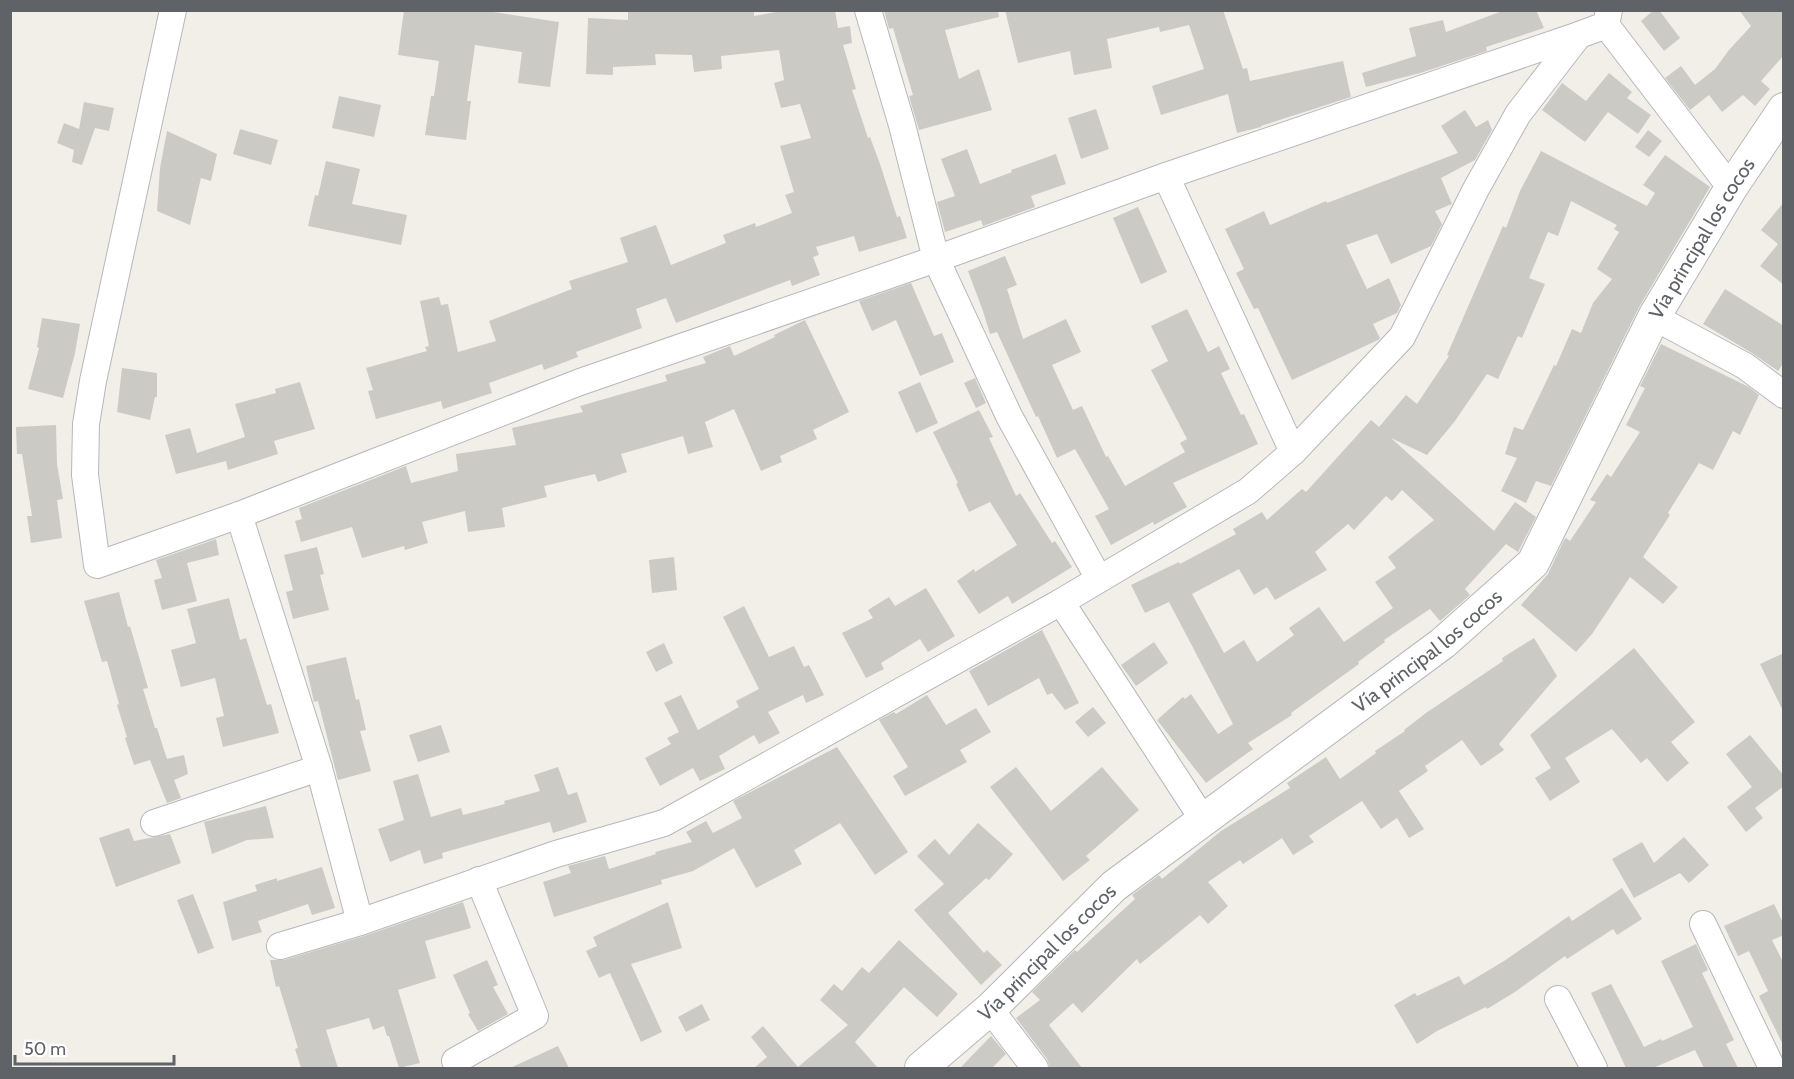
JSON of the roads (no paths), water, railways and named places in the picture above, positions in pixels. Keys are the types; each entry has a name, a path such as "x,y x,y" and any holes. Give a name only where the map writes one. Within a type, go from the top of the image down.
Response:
{"street":[{"path":"173,10 93,381 86,424 85,476 97,565 239,515 580,382 936,259 1166,176 1579,35 1608,18 1731,188"},
{"path":"868,10 902,125 936,259 1009,416 1099,579"},
{"path":"280,946 360,922 556,854 664,824 1061,602 1248,491 1293,452 1402,337 1476,189 1518,114 1579,35"},
{"name":"Vía principal los cocos","path":"921,1068 990,1009 1114,886 1443,643 1533,562 1654,317 1731,188 1784,109"},
{"path":"1166,176 1293,452"},
{"path":"1654,317 1745,366 1784,395"},
{"path":"239,515 319,768 360,922"},
{"path":"1061,602 1204,821"},
{"path":"154,823 319,768"},
{"path":"455,1060 535,1016 479,880"},
{"path":"1703,924 1772,1068"},
{"path":"1558,999 1594,1068"},
{"path":"990,1009 1035,1068"}]}
